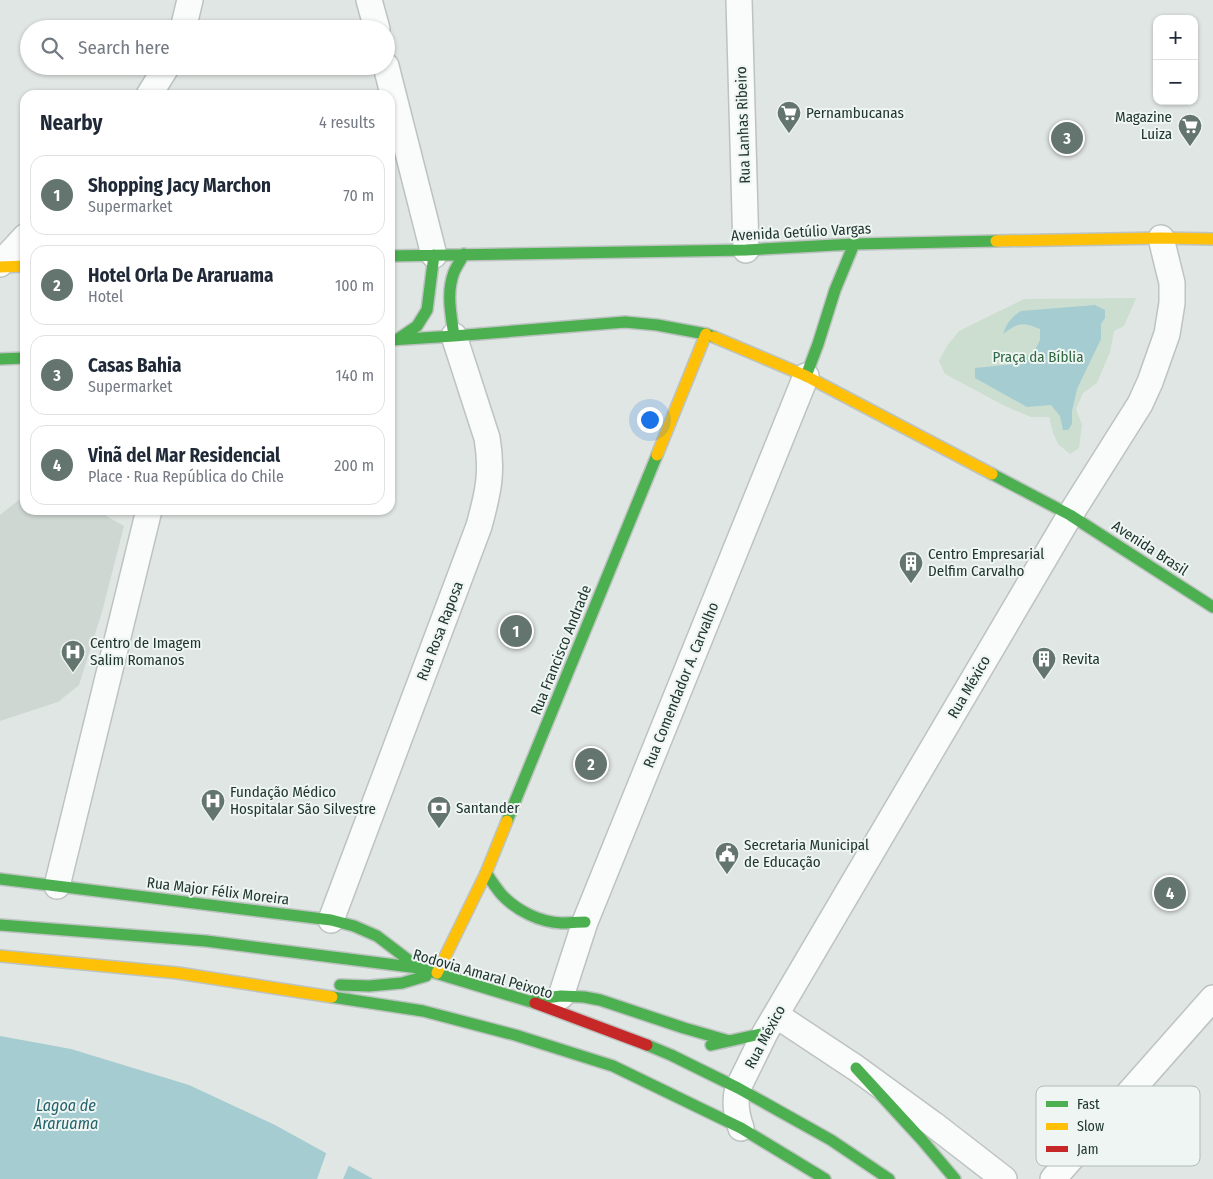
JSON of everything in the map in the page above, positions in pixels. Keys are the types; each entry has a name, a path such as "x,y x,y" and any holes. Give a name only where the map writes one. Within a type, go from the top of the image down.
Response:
{"main road":[{"name":"Avenida Getúlio Vargas","path":"395,256 746,250 854,244 1161,238 1213,239"},
{"path":"806,376 835,290 854,244"},
{"path":"454,336 450,288 454,271 464,254"},
{"path":"395,339 417,326 427,310 434,255"},
{"path":"0,265 20,266"},
{"path":"395,340 625,322 658,325 706,334 806,376 1070,515"},
{"name":"Rua Francisco Andrade","path":"437,973 486,873 706,334"},
{"path":"0,359 20,358"},
{"name":"Avenida Brasil","path":"1070,515 1213,607"},
{"path":"486,873 496,889 509,902 525,913 542,920 561,923 585,922"},
{"name":"Rua Major Félix Moreira","path":"0,880 21,881 331,920 354,926 376,936 419,968"},
{"name":"Rodovia Amaral Peixoto","path":"0,924 206,941 419,968 437,973 527,1000 671,1055 738,1088 831,1140 889,1179"},
{"path":"0,956 178,973 422,1011 514,1035 613,1066 741,1128 825,1179"},
{"path":"178,973 226,970"},
{"path":"329,984 369,986 402,983 437,973"},
{"path":"527,1000 561,996 600,1000 729,1041"},
{"path":"671,1055 729,1041 771,1024"},
{"path":"856,1068 955,1179"}],"street":[{"path":"185,20 190,0"},
{"path":"369,0 375,20"},
{"name":"Rua Lanhas Ribeiro","path":"739,0 746,250"},
{"path":"152,90 161,75"},
{"path":"388,75 392,90"},
{"path":"395,101 434,255"},
{"name":"Rua México","path":"741,1128 735,1107 738,1088 771,1024 1070,515 1140,404 1167,334 1172,303 1172,283 1161,238"},
{"path":"0,265 20,243"},
{"name":"Rua Rosa Raposa","path":"331,920 480,526 488,494 490,455 487,438 454,336"},
{"name":"Rua Comendador A. Carvalho","path":"561,996 585,922 806,376"},
{"path":"57,886 148,515"},
{"path":"1135,1086 1213,998"},
{"path":"771,1024 856,1068 1004,1179"},
{"path":"1053,1179 1064,1166"}],"shaded area":[{"path":"20,499 20,515 105,515 124,526 102,612 79,685 58,702 0,721 0,515"}],"green space":[{"name":"Praça da Bíblia","path":"1136,298 1124,326 1114,331 1110,352 1097,383 1083,393 1076,409 1082,425 1079,448 1070,454 1058,444 1049,417 1031,417 1005,406 945,374 939,361 947,346 959,331 1024,299"}],"water":[{"path":"1095,305 1105,310 1105,318 1101,324 1101,339 1077,389 1072,411 1072,424 1068,430 1063,430 1060,416 1051,405 1027,407 975,378 975,368 1015,364 1035,350 1040,340 1040,329 1021,324 1003,334 1010,321 1021,311"},
{"name":"Lagoa de Araruama","path":"0,1036 71,1049 189,1085 275,1125 373,1179 0,1179"}],"pier":[{"path":"327,1151 350,1163 343,1179 317,1179"}],"traffic: fast":[{"path":"395,256 746,250 854,244 996,241"},
{"path":"806,376 835,290 854,244"},
{"path":"454,336 450,288 454,272 464,254"},
{"path":"398,339 417,326 427,310 434,255"},
{"path":"395,340 625,322 657,325 714,337"},
{"path":"0,359 20,358"},
{"path":"507,821 657,455"},
{"path":"992,474 1070,515 1213,607"},
{"path":"486,873 508,901 529,915 553,922 585,922"},
{"path":"0,879 331,920 354,926 377,936 419,968"},
{"path":"0,925 206,941 419,968 535,1003"},
{"path":"340,985 369,986 402,983 426,976"},
{"path":"536,999 561,996 600,1000 729,1041"},
{"path":"332,997 423,1011 515,1035 613,1066 741,1128 825,1179"},
{"path":"711,1045 765,1033"},
{"path":"647,1045 738,1088 831,1140 889,1179"},
{"path":"856,1068 955,1179"}],"traffic: slow":[{"path":"996,241 1213,239"},
{"path":"0,267 20,266"},
{"path":"657,455 706,334"},
{"path":"714,337 806,376 992,474"},
{"path":"437,973 486,873 507,821"},
{"path":"0,956 178,973 332,997"}],"traffic: jam":[{"path":"535,1003 647,1045"}],"place":[{"name":"Pernambucanas","path":"789,134"},
{"name":"Casas Bahia","path":"1067,138"},
{"name":"Magazine Luiza","path":"1190,147"},
{"name":"Centro Empresarial Delfim Carvalho","path":"911,584"},
{"name":"Shopping Jacy Marchon","path":"516,631"},
{"name":"Centro de Imagem Salim Romanos","path":"73,673"},
{"name":"Revita","path":"1044,680"},
{"name":"Hotel Orla De Araruama","path":"591,764"},
{"name":"Fundação Médico Hospitalar São Silvestre","path":"213,822"},
{"name":"Santander","path":"439,829"},
{"name":"Secretaria Municipal de Educação","path":"727,875"},
{"name":"Vinã del Mar Residencial","path":"1170,893"}]}
